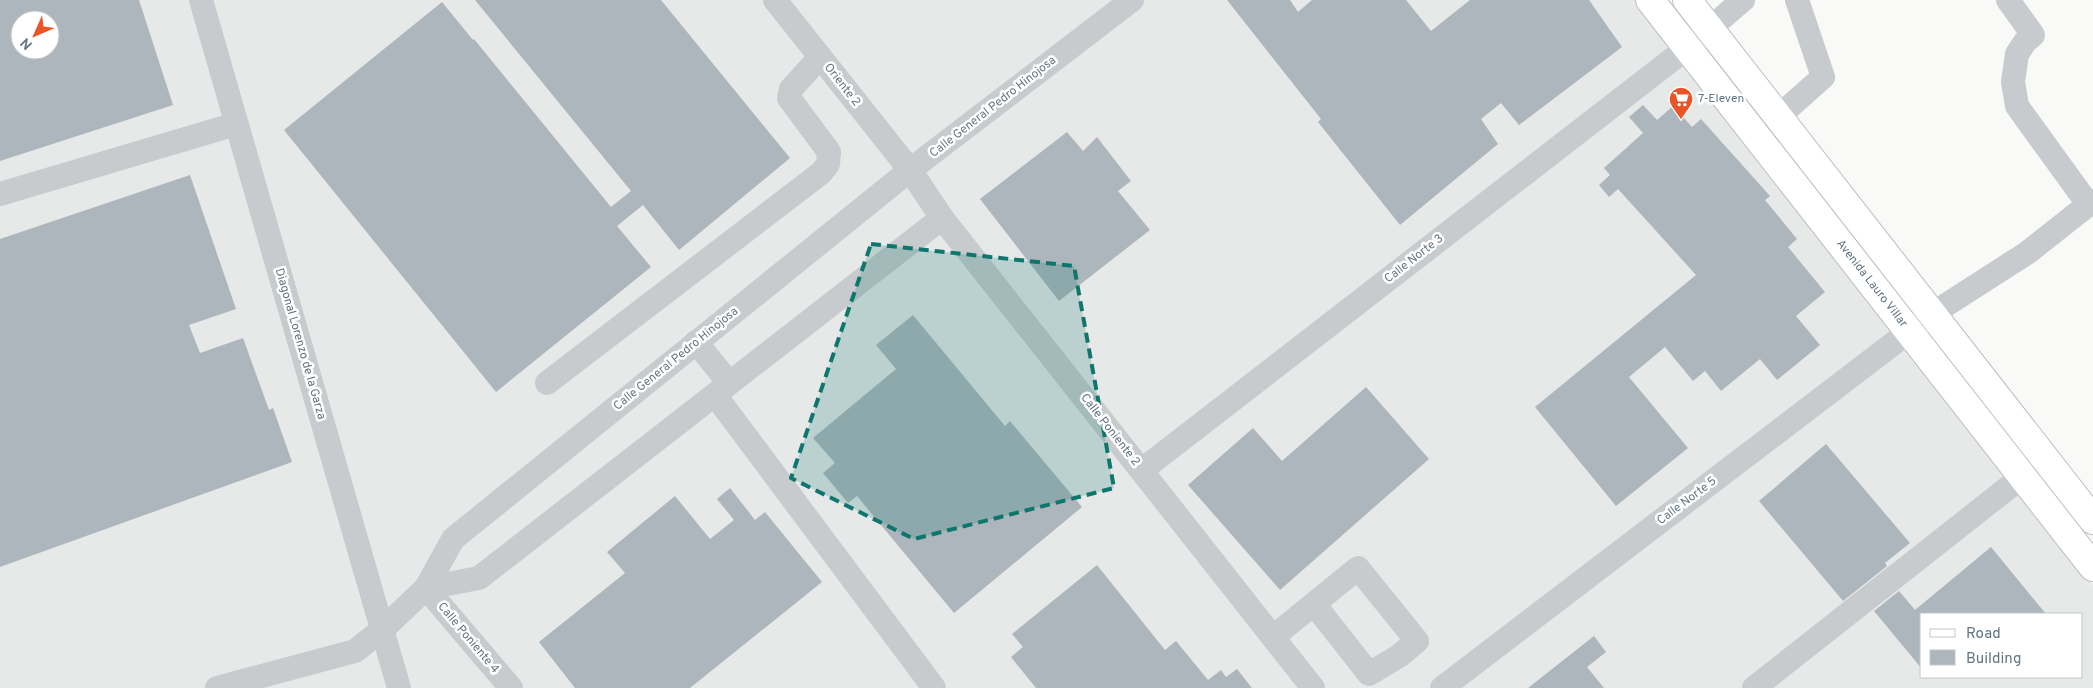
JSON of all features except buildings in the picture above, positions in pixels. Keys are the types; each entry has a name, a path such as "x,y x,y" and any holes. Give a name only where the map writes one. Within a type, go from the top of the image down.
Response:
{"main road":[{"name":"Avenida Lauro Villar","path":"1650,0 2093,567"},
{"path":"1687,0 2093,520"}],"street":[{"name":"Diagonal Lorenzo de la Garza","path":"200,0 399,688"},
{"name":"Oriente 2","path":"775,0 910,170"},
{"name":"Calle General Pedro Hinojosa","path":"217,688 354,651 383,629 426,588 453,539 910,170 1132,0"},
{"name":"Calle Norte 3","path":"1142,470 1687,48 1743,0"},
{"path":"1778,117 1823,77 1797,0"},
{"path":"2008,0 2033,35 2024,42 2017,54 2013,82 2017,106 2090,202"},
{"path":"547,383 821,173 828,164 828,152 789,98 791,89 820,57"},
{"path":"0,194 236,124"},
{"name":"Calle Poniente 2","path":"910,170 942,218 1313,688"},
{"name":"Calle Norte 5","path":"1442,688 1932,314 2027,253 2090,202"},
{"path":"426,588 478,578 942,218"},
{"path":"696,342 722,389 934,688"},
{"path":"1754,688 2023,476"},
{"name":"Calle Poniente 4","path":"426,588 511,688"},
{"path":"1273,637 1314,604"}],"highlighted area":[{"path":"871,244 1074,266 1114,488 914,539 791,478"}],"shaded area":[{"path":"0,0 1643,0 2093,585 2093,688 0,688"}],"place":[{"name":"7-Eleven","path":"1681,120"}]}
